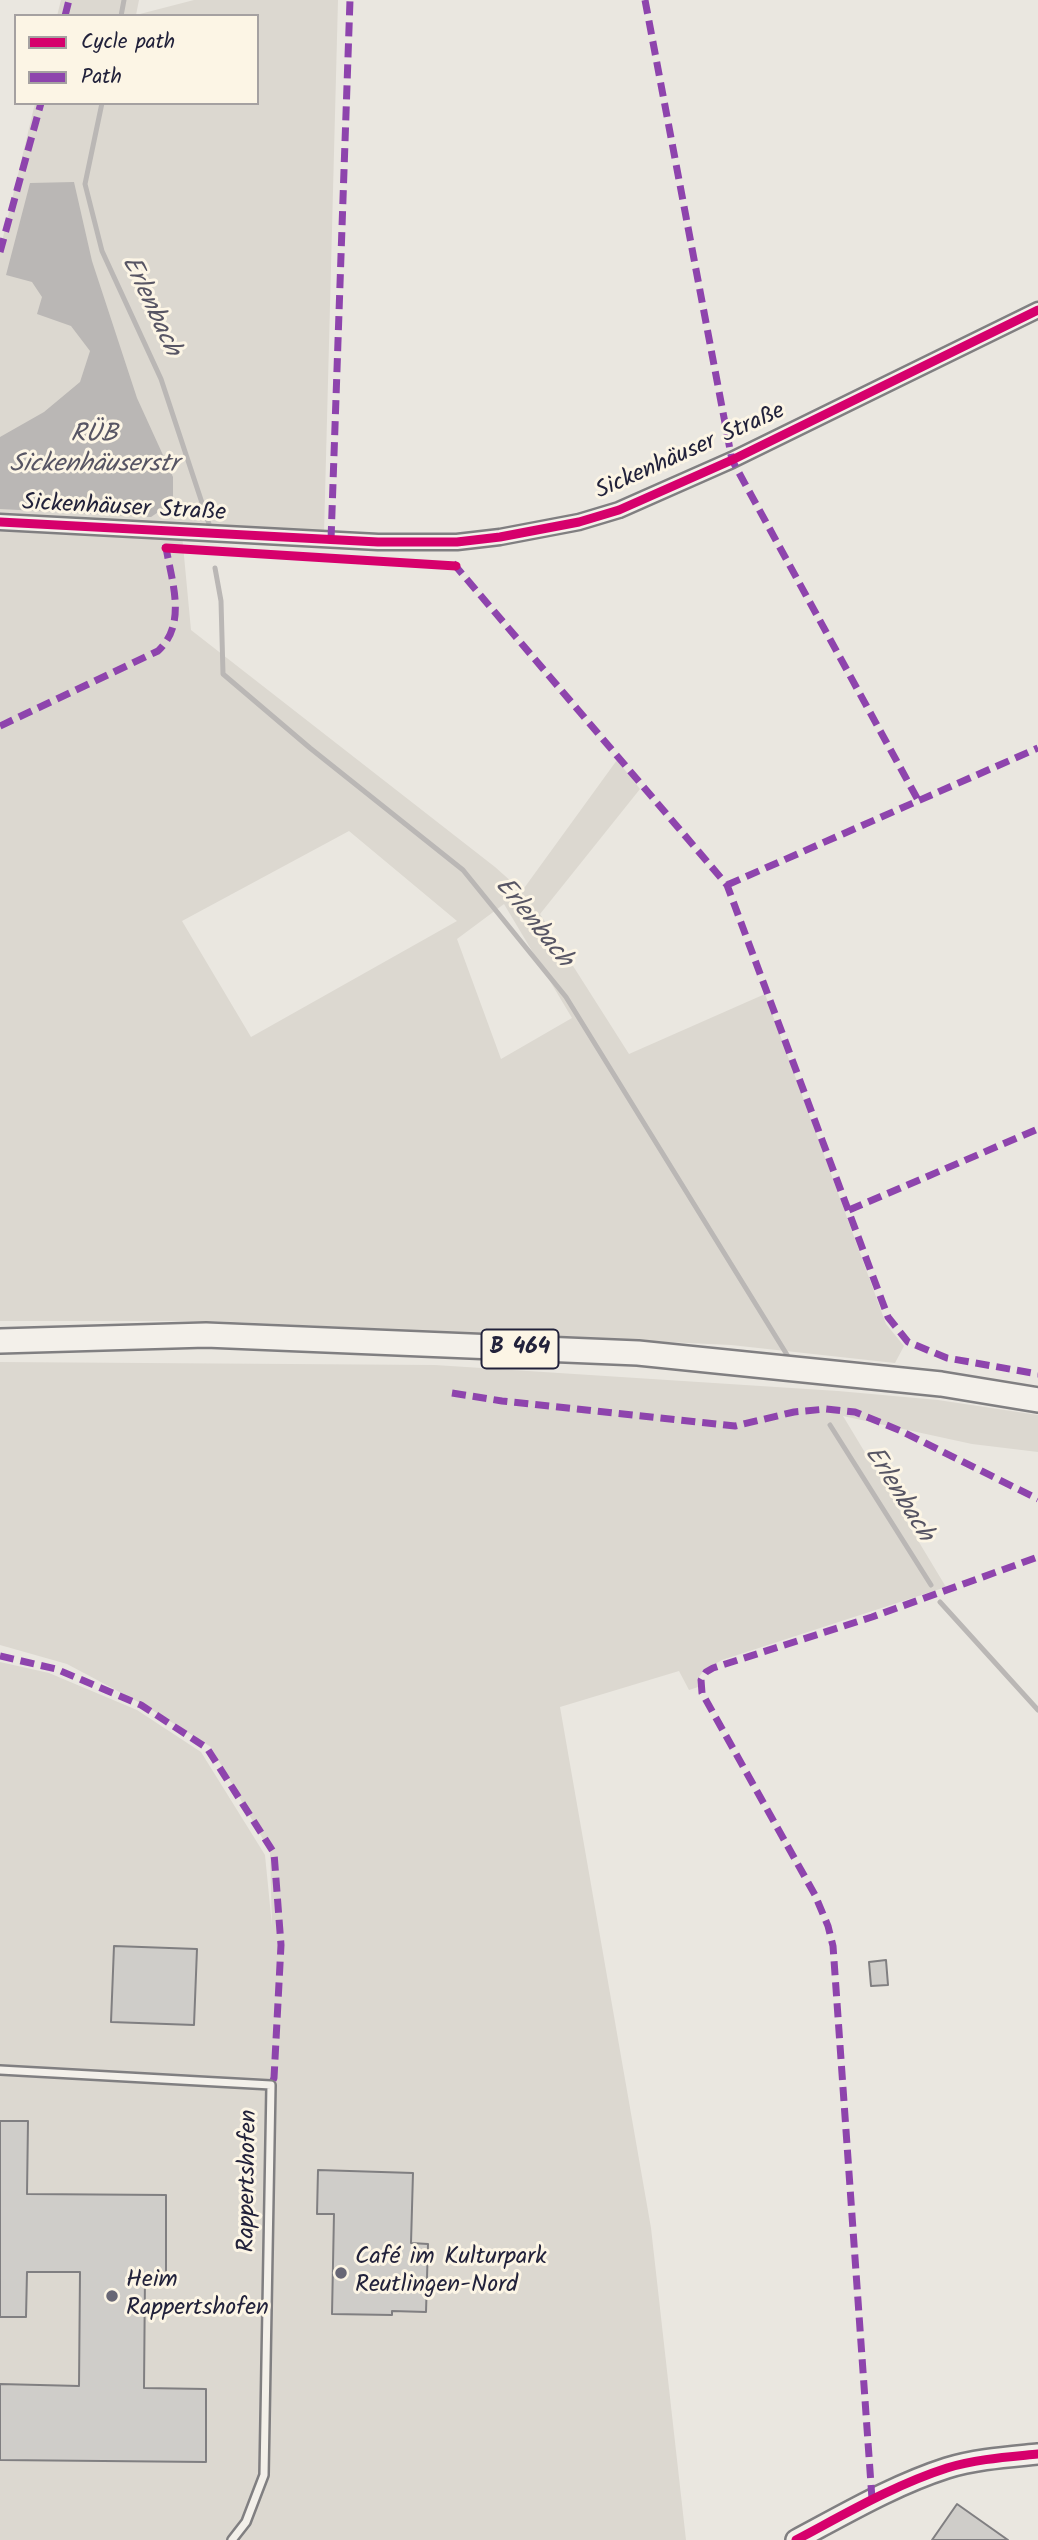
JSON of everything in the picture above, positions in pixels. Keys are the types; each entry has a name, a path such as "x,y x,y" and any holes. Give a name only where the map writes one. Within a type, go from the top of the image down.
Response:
{"main road":[{"name":"B 464","path":"0,1341 206,1335 638,1353 941,1384 1038,1400"}],"street":[{"name":"Sickenhäuser Straße","path":"0,522 389,542 457,542 579,522 619,510 732,460 1038,310"},
{"path":"796,2540 872,2500 947,2468 1038,2454"}],"lane":[{"name":"Rappertshofen","path":"0,2070 271,2085 264,2476 246,2522 232,2540"}],"shaded area":[{"path":"61,0 139,0 136,14 58,14"},
{"path":"194,0 338,0 324,534 181,524 191,630 495,867 522,891 617,760 640,789 540,914 629,1054 765,994 886,1324 904,1346 895,1363 731,1345 214,1321 0,1321 0,250 35,105 259,105 259,14 140,14","holes":["349,831 457,921 251,1037 182,921","504,904 572,1018 501,1059 457,939"]},
{"path":"0,1362 435,1365 838,1391 938,1400 1038,1415 1038,1452 972,1444 843,1416 946,1587 722,1660 701,1674 698,1687 689,1690 679,1671 560,1707 651,2228 686,2540 0,2540 0,1662 49,1673 137,1710 201,1752 265,1855 272,1926 270,1852 211,1747 144,1705 67,1664 0,1645"}],"water":[{"name":"RÜB Sickenhäuserstr","path":"74,182 92,261 137,398 173,477 173,502 151,517 0,509 0,437 44,412 80,382 90,351 71,326 37,314 42,297 32,282 6,275 30,183"}],"building":[{"path":"114,1946 197,1949 194,2025 111,2022"},
{"path":"886,1960 888,1985 871,1986 869,1962"},
{"name":"Heim Rappertshofen","path":"0,2121 28,2121 27,2194 166,2195 166,2275 145,2275 144,2388 206,2389 206,2462 0,2460 0,2384 79,2386 80,2272 27,2272 26,2317 0,2317"},
{"path":"318,2170 413,2173 411,2243 428,2244 426,2312 392,2311 392,2315 332,2314 334,2214 317,2214"},
{"path":"957,2504 1008,2540 932,2540"}],"waterway":[{"name":"Erlenbach","path":"121,14 124,0"},
{"name":"Erlenbach","path":"102,105 85,184 102,251 161,379 209,524"},
{"name":"Erlenbach","path":"215,568 221,601 223,674 310,748 463,870 566,997 789,1358"},
{"name":"Erlenbach","path":"830,1425 931,1585"},
{"name":"Erlenbach","path":"940,1602 1038,1710"}],"marked path":[{"path":"66,14 69,0"},
{"path":"331,540 350,0"},
{"path":"645,0 732,460 918,800"},
{"path":"0,252 40,105"},
{"path":"0,726 158,651 173,627 175,613 165,541"},
{"path":"453,563 727,885 888,1317 908,1342 947,1358 1038,1374"},
{"path":"727,885 1038,748"},
{"path":"849,1210 1038,1129"},
{"path":"452,1393 502,1401 735,1426 794,1412 826,1409 855,1412 901,1431 1038,1499"},
{"path":"872,2499 833,1946 815,1895 702,1693 701,1680 706,1672 713,1668 872,1617 1038,1557"},
{"path":"0,1656 56,1669 141,1705 207,1748 274,1853 281,1945 274,2078 271,2085"}],"cycle path":[{"path":"0,522 378,542 457,542 579,522 619,510 732,460 1038,310"},
{"path":"166,548 456,566"},
{"path":"796,2540 927,2475 969,2462 1038,2454"}],"place":[{"name":"Café im Kulturpark Reutlingen-Nord","path":"341,2273"},
{"name":"Heim Rappertshofen","path":"112,2296"}]}
